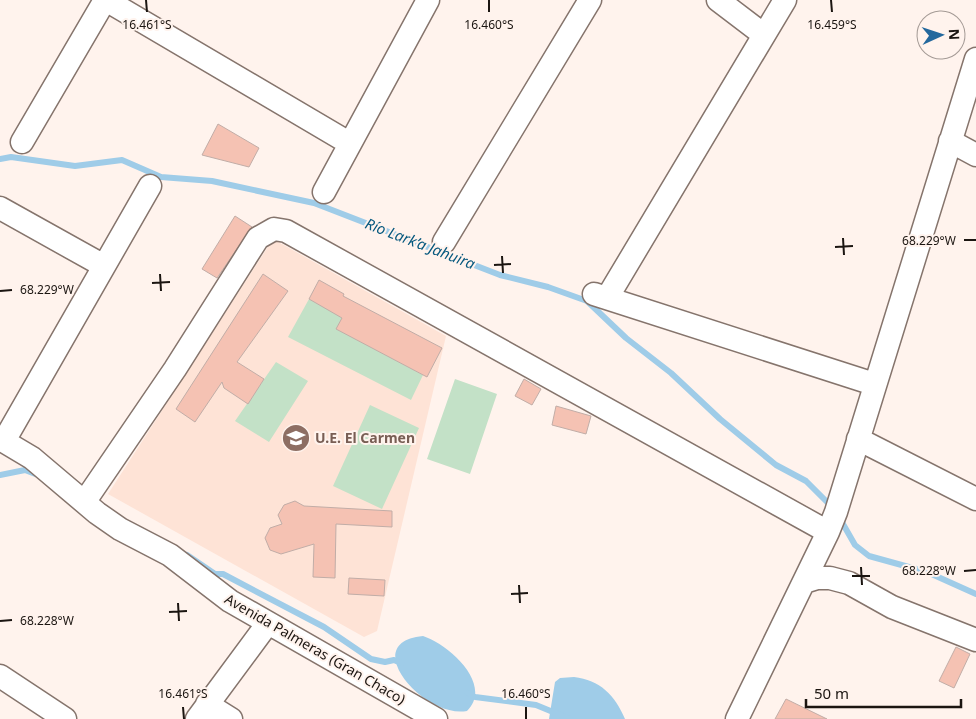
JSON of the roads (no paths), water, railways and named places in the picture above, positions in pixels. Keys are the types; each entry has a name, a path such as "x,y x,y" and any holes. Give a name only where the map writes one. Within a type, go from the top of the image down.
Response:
{"street":[{"path":"22,142 105,0 349,143"},
{"path":"324,192 428,0"},
{"path":"444,242 590,0"},
{"path":"718,0 764,35"},
{"path":"785,0 600,296 874,384"},
{"path":"737,719 828,532 976,58"},
{"path":"950,142 976,155"},
{"path":"2,440 150,186"},
{"path":"0,208 104,266"},
{"path":"85,501 175,370 258,238 274,229 286,231 828,532"},
{"path":"858,439 976,499"},
{"name":"Avenida Palmeras (Gran Chaco)","path":"2,440 32,458 112,524 170,555 230,602 436,719"},
{"path":"804,582 817,578 830,578 849,583 892,607 976,640"},
{"path":"231,719 202,712 268,623"},
{"path":"0,676 65,719"}],"water":[{"path":"423,636 433,640 455,656 472,678 475,689 474,700 467,711 450,710 433,704 404,679 397,664 396,651 404,641"},
{"path":"574,677 592,681 606,690 621,710 625,719 549,719 555,682 560,678"}],"waterway":[{"name":"Río Lark’a Jahuira","path":"0,159 11,157 75,166 122,160 161,177 212,181 314,203 500,275 548,287 587,301 626,338 671,373 720,419 776,465 806,481 832,507"},
{"name":"Río Lark’a Jahuira","path":"0,475 25,470 38,475"},
{"name":"Río Lark’a Jahuira","path":"839,517 855,545 869,556 927,572 976,594"},
{"name":"Río Lark’a Jahuira","path":"187,555 215,574 223,574 324,627 371,659 385,662 394,660 401,663"},
{"name":"Río Lark’a Jahuira","path":"468,693 475,697 536,705 570,719"}],"place":[{"name":"U.E. El Carmen","path":"296,438"}]}
